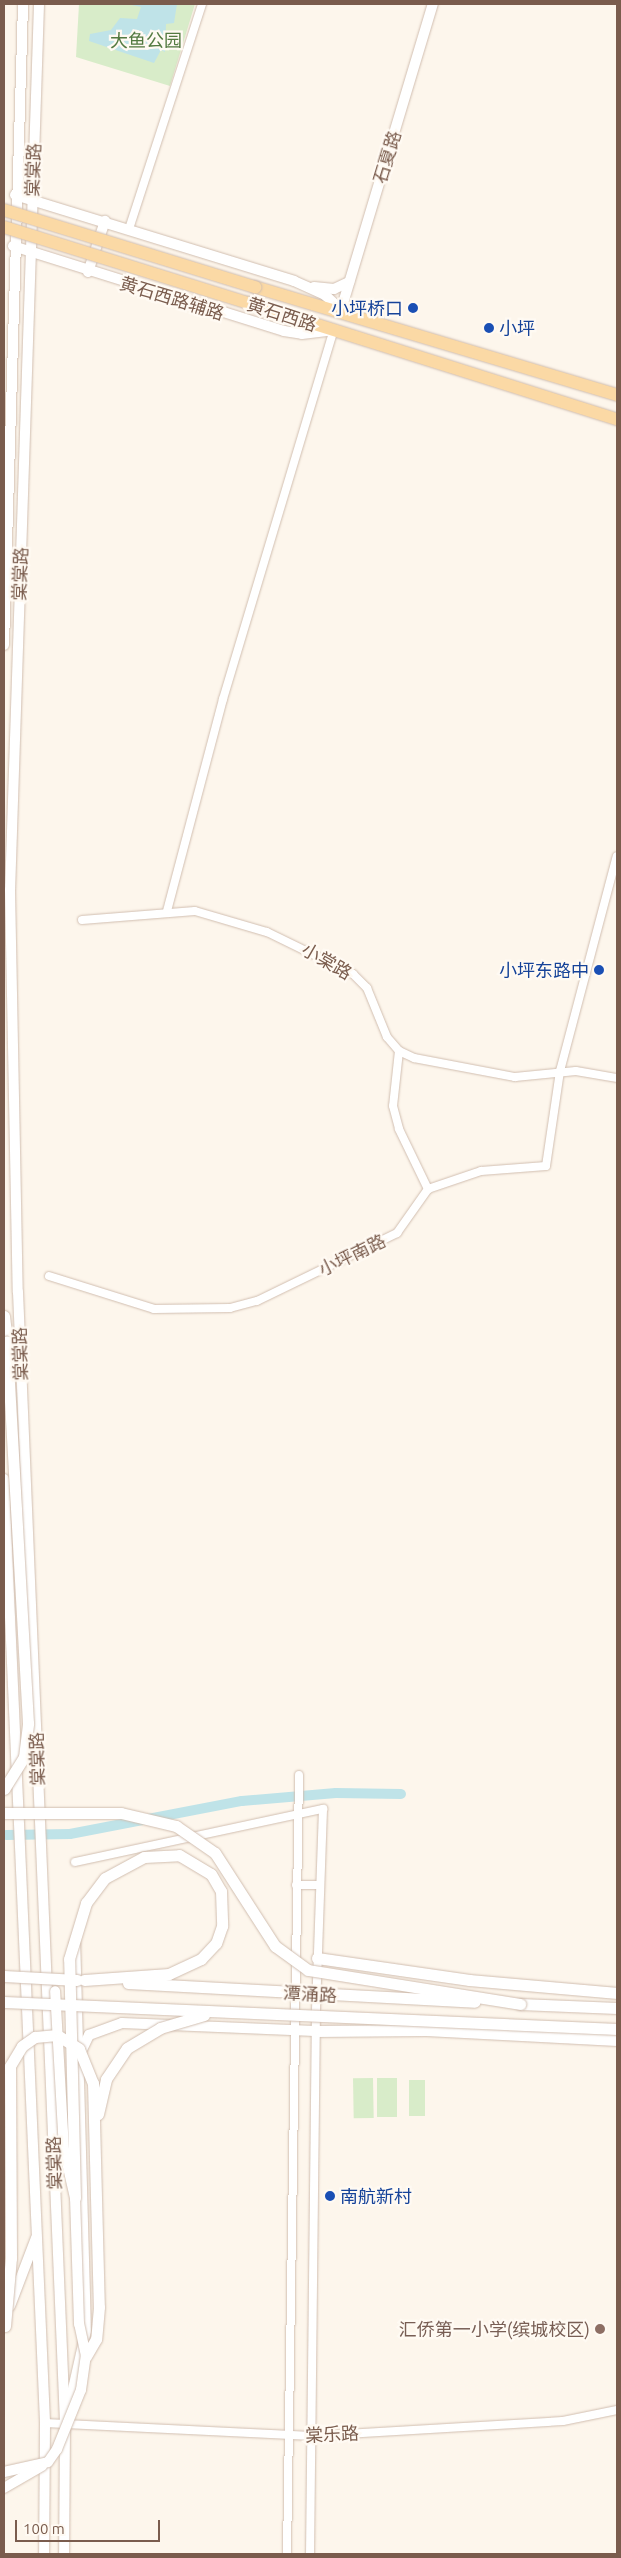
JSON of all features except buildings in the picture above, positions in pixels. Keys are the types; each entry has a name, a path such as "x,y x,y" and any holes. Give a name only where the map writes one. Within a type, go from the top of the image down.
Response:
{"main road":[{"name":"黄石西路","path":"4,210 255,287 342,310 617,395"},
{"name":"黄石西路","path":"4,227 617,419"},
{"path":"4,1316 28,1723 24,1757 4,1790"},
{"path":"4,1812 121,1813 176,1826 215,1854 275,1946 308,1970 520,2004"},
{"path":"74,2198 69,1959 75,1934 97,1886 123,1864 144,1856 173,1854 196,1861 221,1891 222,1926 216,1943 201,1959 169,1974 84,1980"},
{"path":"317,1958 469,1980 617,1992"},
{"name":"潭涌路","path":"4,1976 617,2008"},
{"name":"潭涌路","path":"4,2002 617,2029"},
{"path":"94,2131 106,2079 127,2048 179,2021 255,2012"},
{"path":"315,2031 426,2030 617,2040"},
{"path":"5,2326 12,2258 8,2081 12,2060 22,2046 35,2037 58,2035 79,2049 93,2083 99,2307 96,2339 86,2356"}],"street":[{"name":"棠棠路","path":"4,645 13,246 23,4"},
{"name":"棠棠路","path":"39,4 10,890 18,1292 65,2424 64,2554"},
{"path":"129,229 202,4"},
{"name":"石夏路","path":"342,310 434,4"},
{"path":"15,195 106,221 308,286 334,289 349,282"},
{"path":"88,272 106,221"},
{"name":"黄石西路辅路","path":"13,246 88,272 284,331 302,334 334,330"},
{"path":"308,286 342,310"},
{"path":"167,911 223,700 334,330"},
{"path":"617,856 560,1071 546,1166 481,1171 428,1190 398,1129 393,1106 398,1051 466,1071 515,1077 560,1071 617,1078"},
{"name":"小棠路","path":"82,920 167,911 195,911 267,932 334,962 367,988 387,1037 398,1051"},
{"name":"小坪南路","path":"49,1276 154,1309 230,1308 257,1301 397,1233 428,1190"},
{"name":"棠棠路","path":"4,1479 21,1822 45,2424 44,2554"},
{"path":"286,2554 293,2030 299,1774"},
{"path":"74,1862 323,1809 315,2031 310,2554"},
{"path":"296,1884 319,1885"},
{"path":"65,2424 86,2331 75,1934"},
{"path":"4,2488 48,2462 73,2414 86,2356 79,2324 74,2198 64,2150 55,1991 46,1957"},
{"path":"79,2075 83,2042 108,2025 315,2031"},
{"path":"5,2326 37,2235"},
{"name":"棠乐路","path":"45,2424 312,2436 556,2421 617,2410"},
{"path":"4,2466 48,2462"},
{"path":"4,2472 48,2462"}],"green space":[{"name":"大鱼公园","path":"79,4 195,4 170,86 76,57"},
{"path":"353,2078 373,2078 374,2118 354,2118"},
{"path":"377,2078 397,2078 397,2117 377,2117"},
{"path":"409,2080 425,2080 425,2116 409,2116"}],"water":[{"path":"127,4 177,4 174,23 166,24 165,52 161,50 154,63 89,41 90,34 111,30 120,18 137,19 141,7"}],"waterway":[{"path":"6,1835 70,1834 242,1801 336,1793 401,1794"}],"place":[{"name":"小坪桥口","path":"413,308"},
{"name":"小坪","path":"489,328"},
{"name":"小坪东路中","path":"599,970"},
{"name":"南航新村","path":"330,2196"},
{"name":"汇侨第一小学(缤城校区)","path":"600,2329"}]}
